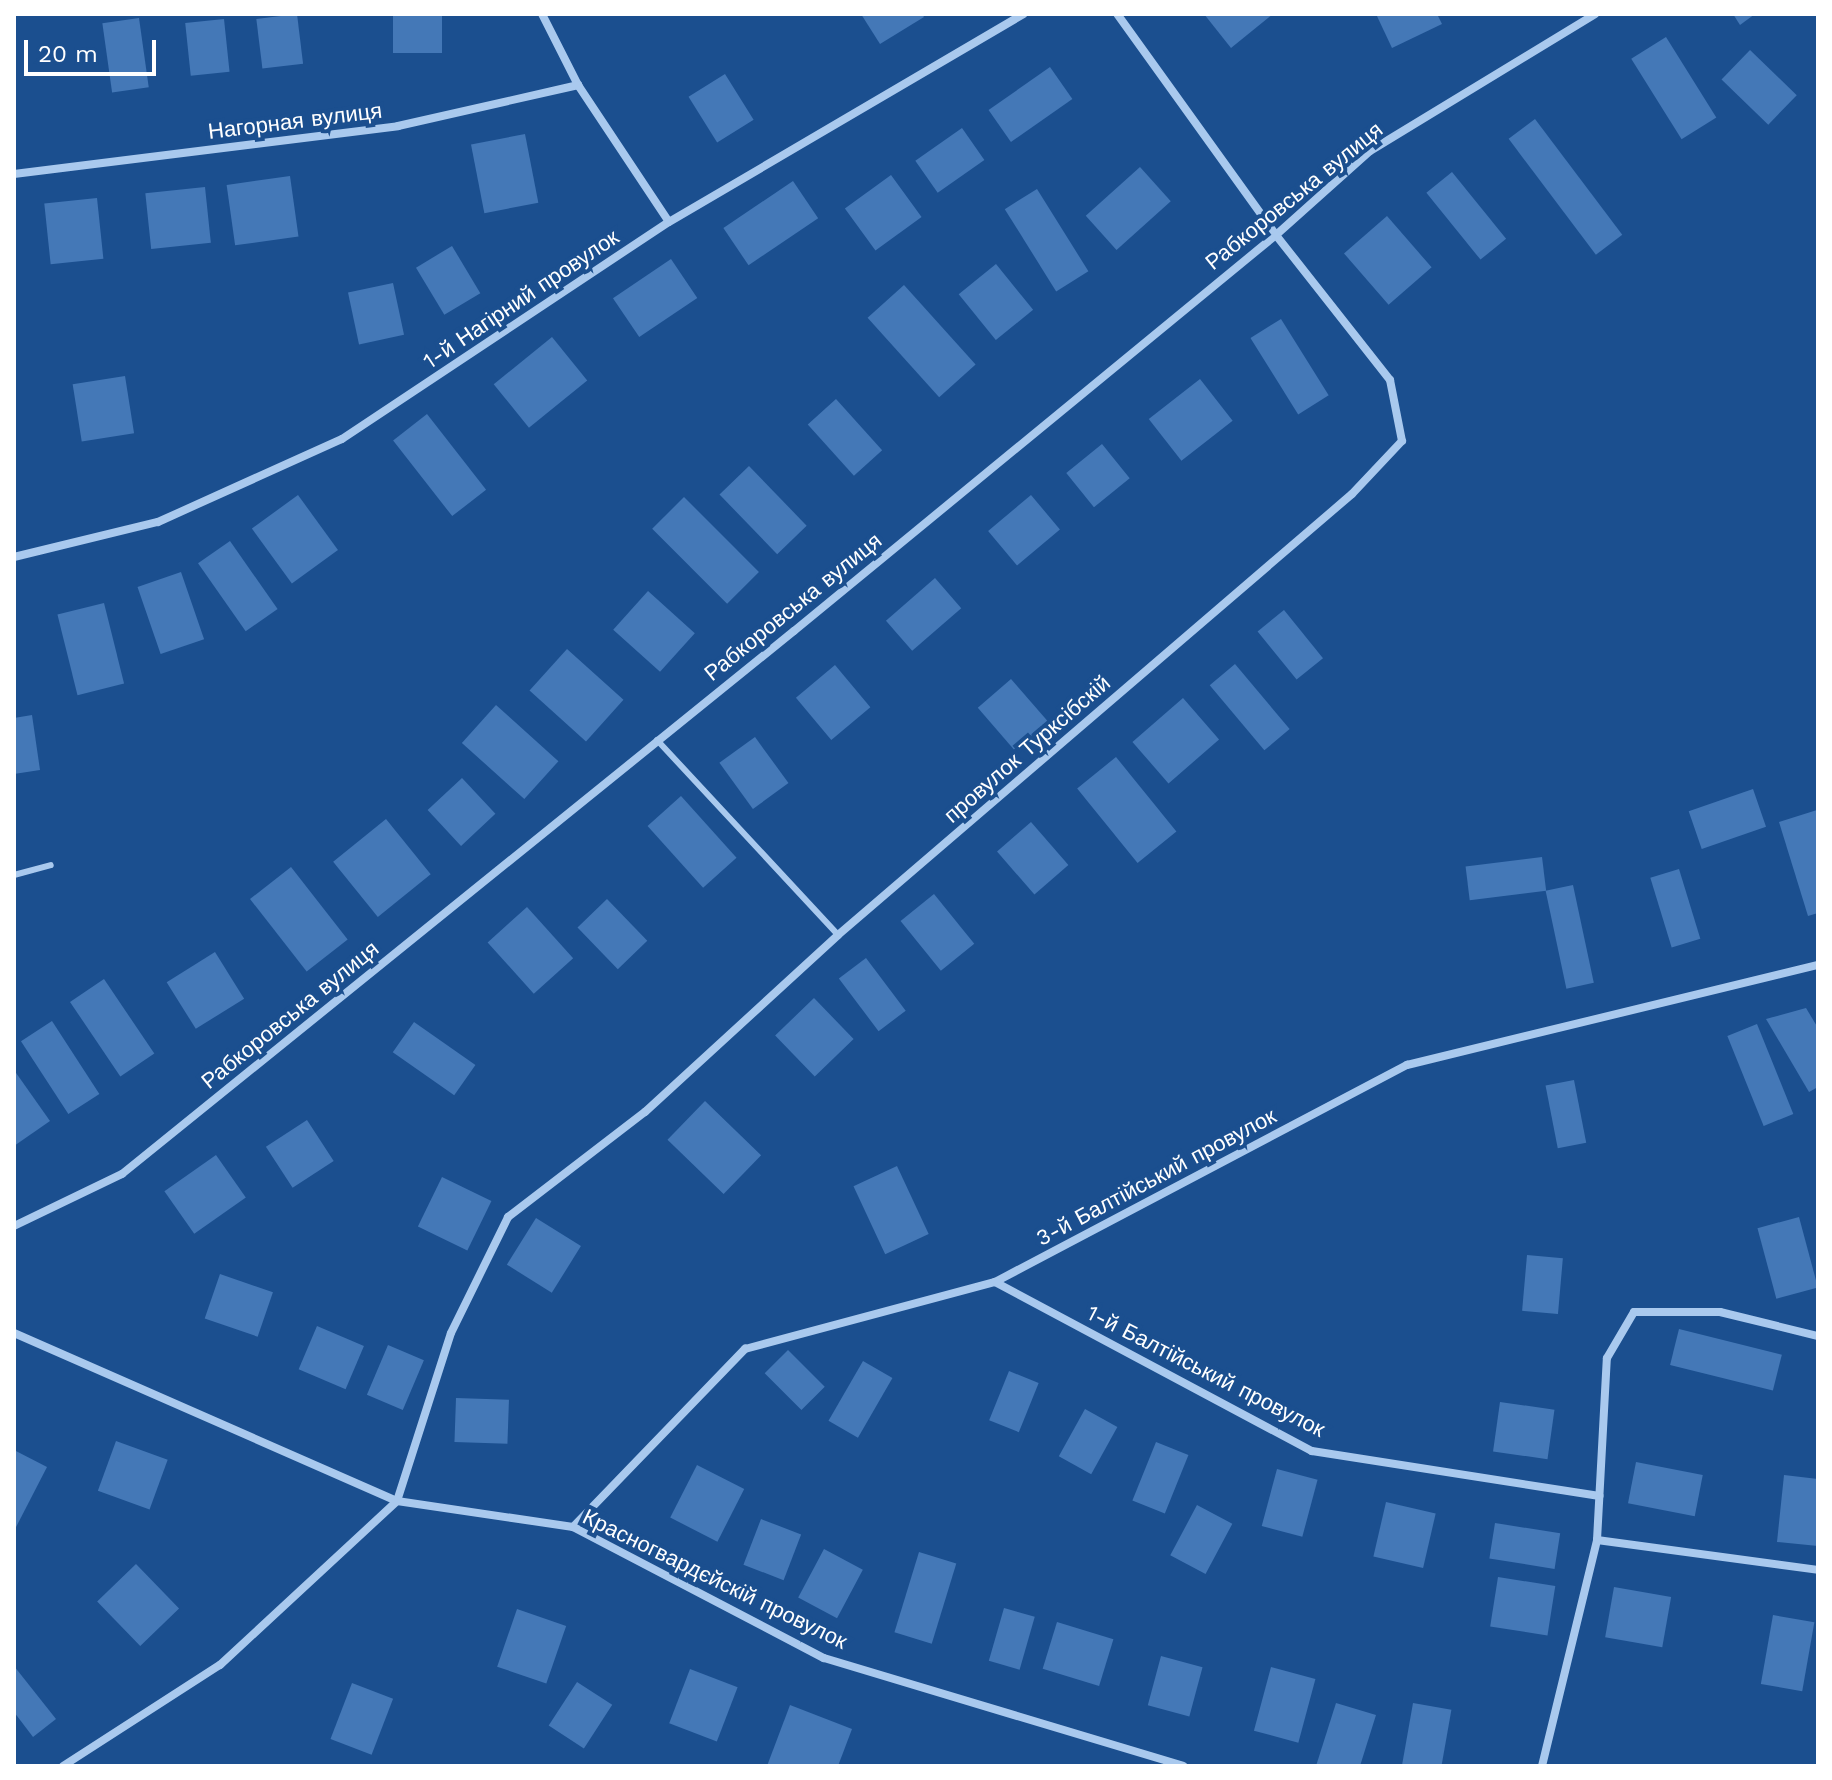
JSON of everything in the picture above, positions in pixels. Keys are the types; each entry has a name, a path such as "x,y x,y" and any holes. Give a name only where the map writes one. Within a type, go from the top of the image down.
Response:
{"street":[{"path":"542,14 578,85 669,222"},
{"name":"1-й Нагірний провулок","path":"14,557 158,522 342,439 669,222 1024,14"},
{"name":"провулок Турксібскій","path":"397,1501 451,1333 508,1217 645,1112 838,935 1352,494 1402,441 1390,380 1276,235 1117,14"},
{"name":"Рабкоровська вулиця","path":"14,1226 122,1174 1276,235 1370,151 1595,14"},
{"name":"Нагорная вулиця","path":"14,174 398,126 578,85"},
{"name":"3-й Балтійський провулок","path":"573,1527 745,1349 995,1282 1407,1065 1818,965"},
{"name":"1-й Балтійський провулок","path":"995,1282 1312,1451 1599,1496"},
{"path":"1542,1766 1597,1540 1607,1358 1634,1312 1720,1312 1818,1336"},
{"name":"Красногвардєйскій провулок","path":"14,1333 397,1501 573,1527 824,1658 1183,1766"},
{"path":"63,1766 220,1665 397,1501"},
{"path":"1597,1540 1818,1570"}],"lane":[{"path":"657,740 838,935"},
{"path":"14,875 51,865"}],"building":[{"path":"297,14 303,64 262,69 256,19"},
{"path":"393,14 442,14 442,53 393,53"},
{"path":"861,14 922,14 924,17 880,44"},
{"path":"1204,14 1273,14 1231,48"},
{"path":"1376,14 1437,14 1442,24 1392,48"},
{"path":"1733,14 1755,14 1740,25"},
{"path":"139,18 149,87 112,92 102,23"},
{"path":"224,19 230,72 191,76 185,23"},
{"path":"1666,37 1716,118 1682,139 1631,59"},
{"path":"1750,50 1797,95 1768,125 1722,79"},
{"path":"1050,67 1072,99 1011,142 989,110"},
{"path":"725,74 754,120 717,143 689,97"},
{"path":"1535,119 1622,235 1596,255 1509,139"},
{"path":"962,128 984,160 938,193 915,161"},
{"path":"525,134 538,203 484,213 471,144"},
{"path":"1140,167 1171,201 1117,250 1086,216"},
{"path":"1452,172 1506,239 1480,260 1426,193"},
{"path":"891,175 922,217 875,251 845,209"},
{"path":"290,176 298,236 235,245 227,185"},
{"path":"793,181 818,218 749,265 723,228"},
{"path":"205,187 211,243 151,249 145,193"},
{"path":"1037,189 1088,271 1056,291 1005,209"},
{"path":"97,198 103,259 51,264 44,204"},
{"path":"1387,216 1432,267 1389,305 1344,253"},
{"path":"452,246 480,293 444,315 416,268"},
{"path":"671,259 697,298 639,337 613,298"},
{"path":"996,264 1033,310 996,340 959,294"},
{"path":"393,283 404,335 359,344 348,293"},
{"path":"904,285 976,365 939,397 868,318"},
{"path":"1281,319 1329,395 1298,414 1250,338"},
{"path":"552,337 587,381 529,428 494,384"},
{"path":"125,376 134,433 82,442 73,384"},
{"path":"1200,379 1233,421 1181,461 1149,419"},
{"path":"836,399 882,450 854,476 808,424"},
{"path":"427,414 486,490 452,516 393,440"},
{"path":"1102,444 1130,478 1094,507 1066,473"},
{"path":"749,466 807,526 777,554 720,494"},
{"path":"298,495 338,550 292,584 252,529"},
{"path":"1031,495 1060,529 1017,565 988,531"},
{"path":"684,497 759,572 727,604 652,529"},
{"path":"230,541 278,609 246,631 198,563"},
{"path":"181,572 204,639 161,654 138,587"},
{"path":"935,578 961,608 912,651 886,621"},
{"path":"648,591 695,633 660,672 613,630"},
{"path":"104,603 124,684 78,695 57,615"},
{"path":"1284,610 1323,658 1297,680 1258,631"},
{"path":"567,649 623,700 586,741 530,691"},
{"path":"1235,664 1290,729 1264,750 1210,685"},
{"path":"835,665 870,707 831,740 796,698"},
{"path":"1011,679 1049,723 1016,752 978,708"},
{"path":"1183,698 1219,740 1169,783 1132,742"},
{"path":"496,705 558,761 524,799 462,743"},
{"path":"32,715 40,770 14,774 14,718"},
{"path":"755,737 789,783 753,809 719,763"},
{"path":"1116,757 1176,832 1138,863 1077,788"},
{"path":"462,778 495,814 461,846 428,810"},
{"path":"1753,789 1766,827 1702,849 1689,811"},
{"path":"681,796 737,858 703,888 648,826"},
{"path":"1817,810 1818,913 1808,916 1779,822"},
{"path":"386,819 431,874 378,917 333,862"},
{"path":"1031,822 1068,865 1034,895 997,852"},
{"path":"1542,857 1546,891 1470,900 1466,866"},
{"path":"291,867 348,939 307,972 250,899"},
{"path":"1679,869 1700,939 1672,948 1650,878"},
{"path":"1573,885 1594,983 1566,989 1546,891"},
{"path":"934,894 974,944 941,971 901,921"},
{"path":"607,899 647,941 618,969 578,927"},
{"path":"527,907 573,958 534,994 488,942"},
{"path":"215,952 244,999 196,1029 167,982"},
{"path":"866,958 906,1011 879,1031 839,978"},
{"path":"104,979 154,1054 120,1077 70,1002"},
{"path":"814,998 854,1039 815,1077 775,1036"},
{"path":"1806,1008 1818,1028 1818,1087 1809,1092 1766,1019"},
{"path":"52,1021 99,1094 68,1114 21,1041"},
{"path":"414,1022 475,1065 454,1095 393,1052"},
{"path":"1757,1024 1793,1114 1764,1126 1727,1036"},
{"path":"14,1070 50,1121 14,1146"},
{"path":"1574,1080 1586,1143 1558,1148 1546,1086"},
{"path":"705,1101 761,1155 724,1194 667,1140"},
{"path":"307,1120 334,1161 293,1188 266,1147"},
{"path":"216,1155 246,1198 194,1234 164,1191"},
{"path":"897,1166 929,1234 885,1254 853,1186"},
{"path":"442,1177 491,1201 467,1251 418,1226"},
{"path":"1799,1217 1818,1288 1776,1299 1757,1228"},
{"path":"536,1218 581,1246 552,1293 507,1265"},
{"path":"1527,1255 1563,1258 1558,1314 1522,1311"},
{"path":"220,1274 273,1292 258,1337 205,1318"},
{"path":"317,1326 364,1346 346,1389 299,1369"},
{"path":"1679,1329 1782,1355 1773,1391 1670,1365"},
{"path":"388,1345 424,1360 403,1410 367,1395"},
{"path":"788,1350 825,1387 801,1410 765,1373"},
{"path":"863,1361 892,1378 858,1438 828,1421"},
{"path":"1009,1371 1039,1383 1019,1432 989,1420"},
{"path":"456,1398 509,1400 507,1444 454,1442"},
{"path":"1500,1402 1554,1410 1548,1459 1493,1452"},
{"path":"1085,1409 1117,1427 1091,1474 1059,1456"},
{"path":"116,1441 168,1460 150,1510 98,1491"},
{"path":"1156,1442 1188,1455 1165,1514 1132,1500"},
{"path":"14,1450 47,1467 14,1531"},
{"path":"1636,1462 1703,1475 1695,1516 1628,1503"},
{"path":"697,1465 744,1489 717,1542 670,1518"},
{"path":"1277,1469 1318,1480 1302,1537 1262,1526"},
{"path":"1784,1475 1818,1479 1818,1546 1777,1542"},
{"path":"1386,1502 1436,1513 1423,1568 1373,1557"},
{"path":"1197,1505 1232,1524 1206,1574 1170,1555"},
{"path":"761,1519 801,1534 784,1580 743,1565"},
{"path":"1495,1523 1560,1533 1555,1569 1489,1559"},
{"path":"824,1549 863,1570 837,1618 798,1598"},
{"path":"919,1552 956,1563 932,1644 894,1632"},
{"path":"136,1564 179,1609 140,1646 97,1602"},
{"path":"1498,1577 1555,1586 1547,1635 1490,1626"},
{"path":"1614,1587 1671,1597 1662,1647 1605,1637"},
{"path":"1004,1608 1035,1617 1020,1670 989,1661"},
{"path":"517,1609 566,1626 546,1684 497,1667"},
{"path":"1773,1615 1814,1622 1802,1691 1761,1684"},
{"path":"1057,1622 1113,1639 1099,1686 1043,1669"},
{"path":"1161,1656 1203,1667 1189,1716 1148,1705"},
{"path":"14,1666 56,1719 33,1737 14,1712"},
{"path":"1271,1667 1315,1679 1298,1743 1254,1731"},
{"path":"690,1669 738,1687 717,1741 669,1723"},
{"path":"577,1682 612,1705 584,1748 549,1726"},
{"path":"352,1683 393,1699 372,1755 330,1739"},
{"path":"1336,1703 1376,1715 1360,1766 1316,1766"},
{"path":"1413,1703 1451,1710 1441,1766 1402,1766"},
{"path":"790,1705 852,1729 838,1766 767,1766"}]}
